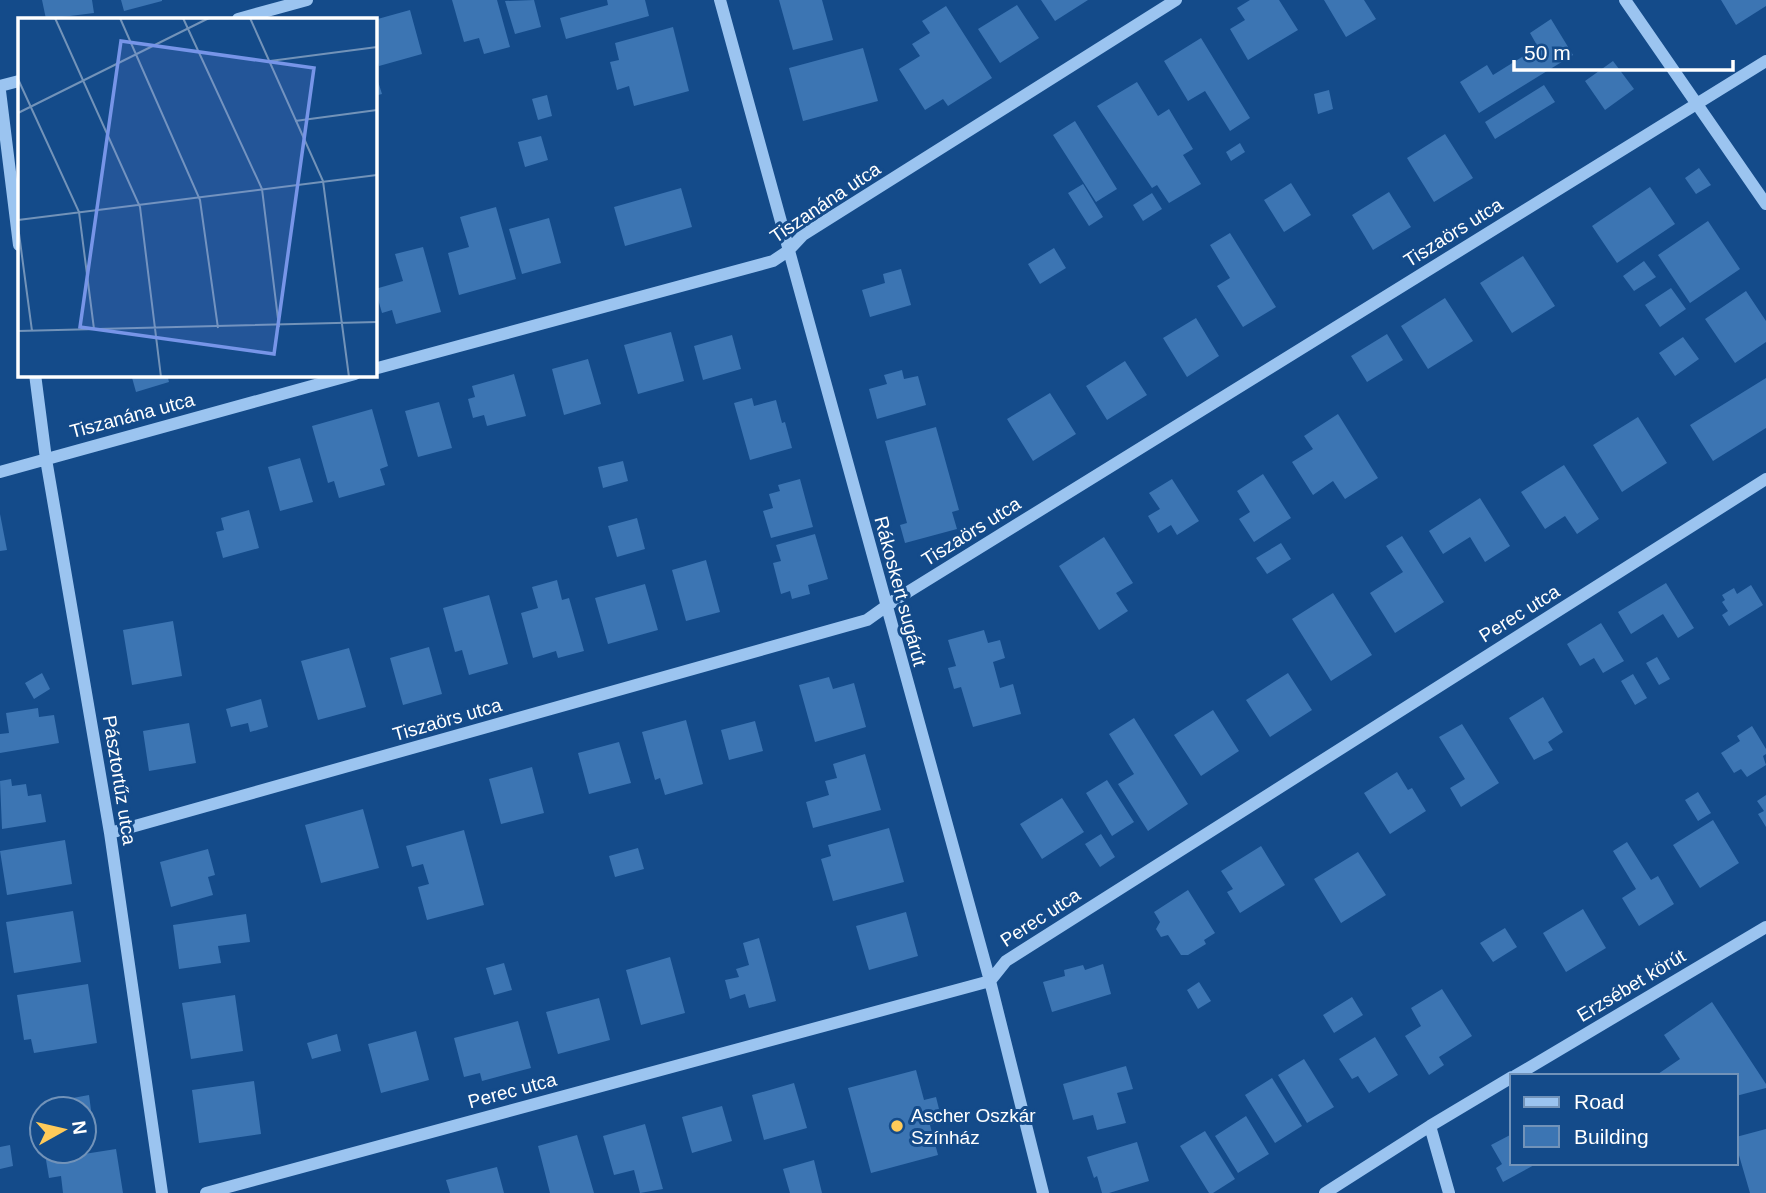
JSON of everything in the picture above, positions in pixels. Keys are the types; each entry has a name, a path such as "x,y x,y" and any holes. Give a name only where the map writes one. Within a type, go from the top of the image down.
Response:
{"street":[{"path":"242,18 307,0"},
{"name":"Rákoskert sugárút","path":"720,0 990,981 1043,1193"},
{"name":"Tiszanána utca","path":"376,368 773,261 788,251 803,235 1176,0"},
{"path":"1625,0 1766,204"},
{"name":"Tiszaörs utca","path":"110,833 867,620 1766,61"},
{"path":"18,80 0,88 18,237"},
{"name":"Pásztortűz utca","path":"35,376 46,459 110,833 162,1193"},
{"name":"Tiszanána utca","path":"0,472 348,376"},
{"name":"Perec utca","path":"206,1193 990,981 1006,961 1766,479"},
{"name":"Erzsébet körút","path":"1518,1074 1766,928"},
{"name":"Erzsébet körút","path":"1325,1193 1510,1079"},
{"path":"1430,1126 1449,1193"}],"building":[{"path":"42,0 92,0 94,13 46,18"},
{"path":"121,0 162,0 162,1 124,11"},
{"path":"452,0 497,0 510,47 484,54 479,38 464,42"},
{"path":"534,0 541,27 515,34 505,1"},
{"path":"607,0 645,0 649,16 566,39 560,18 608,5"},
{"path":"779,0 822,0 833,40 793,50"},
{"path":"1041,0 1088,0 1055,21"},
{"path":"1250,0 1279,0 1298,30 1248,60 1230,29 1245,20 1237,8"},
{"path":"1324,0 1364,0 1376,19 1346,37"},
{"path":"1721,0 1766,0 1766,6 1736,25"},
{"path":"1017,5 1039,38 1000,63 978,29"},
{"path":"946,6 992,78 948,106 943,99 925,110 899,69 920,56 912,44 930,33 922,21"},
{"path":"410,10 422,54 379,66 376,56 376,19"},
{"path":"1551,19 1573,55 1479,113 1460,82 1487,65 1493,75 1538,47 1530,33"},
{"path":"673,27 689,91 634,106 629,86 617,90 610,62 619,60 615,43"},
{"path":"1201,38 1250,118 1230,131 1205,91 1188,101 1164,61"},
{"path":"863,48 878,101 803,121 789,68"},
{"path":"1613,61 1634,89 1605,110 1585,81"},
{"path":"376,75 382,94 376,96"},
{"path":"1137,82 1158,116 1169,109 1193,149 1183,155 1201,184 1169,203 1157,185 1152,188 1097,106"},
{"path":"1544,85 1555,102 1495,139 1485,122"},
{"path":"1329,90 1333,109 1318,114 1314,94"},
{"path":"547,95 552,116 538,120 532,99"},
{"path":"1075,121 1117,189 1096,202 1053,135"},
{"path":"1445,134 1473,178 1434,202 1407,158"},
{"path":"541,136 548,160 525,167 518,142"},
{"path":"1240,143 1245,152 1231,161 1226,152"},
{"path":"1699,168 1711,185 1696,194 1685,178"},
{"path":"1291,183 1311,215 1284,232 1264,200"},
{"path":"1083,184 1103,217 1089,226 1068,193"},
{"path":"1650,187 1675,224 1617,263 1592,226"},
{"path":"681,188 692,227 625,246 614,207"},
{"path":"1389,192 1411,227 1373,250 1352,215"},
{"path":"1152,193 1162,209 1143,221 1133,205"},
{"path":"496,207 516,279 459,295 448,253 469,247 460,217"},
{"path":"549,218 561,263 522,274 509,229"},
{"path":"1708,221 1740,269 1690,303 1658,255"},
{"path":"1230,233 1276,307 1243,327 1217,286 1230,278 1210,245"},
{"path":"423,247 441,312 396,324 392,310 382,313 376,289 403,281 395,254"},
{"path":"1054,248 1066,268 1040,284 1028,264"},
{"path":"1523,256 1555,306 1512,333 1480,283"},
{"path":"1644,261 1656,277 1634,291 1623,276"},
{"path":"901,269 911,305 870,317 862,290 885,283 883,274"},
{"path":"1671,288 1686,309 1660,327 1645,305"},
{"path":"1746,291 1766,321 1766,342 1735,363 1705,319"},
{"path":"1445,298 1473,341 1428,369 1401,326"},
{"path":"1196,318 1219,356 1187,377 1163,338"},
{"path":"671,332 684,381 638,394 624,345"},
{"path":"1387,334 1403,360 1367,382 1351,356"},
{"path":"732,335 741,369 703,380 694,346"},
{"path":"1683,337 1699,359 1675,376 1659,353"},
{"path":"588,359 601,404 564,415 552,369"},
{"path":"1125,361 1147,395 1107,420 1086,386"},
{"path":"902,370 904,379 918,376 926,405 877,419 869,389 887,384 884,375"},
{"path":"514,374 526,416 487,426 484,415 473,418 468,399 475,397 472,386"},
{"path":"132,376 168,376 169,382 136,392"},
{"path":"1766,378 1766,428 1713,461 1690,425"},
{"path":"1050,393 1076,434 1033,461 1007,419"},
{"path":"752,398 754,406 776,400 792,448 750,460 734,403"},
{"path":"439,402 452,448 418,457 405,411"},
{"path":"372,409 388,466 380,469 385,485 339,498 334,481 328,483 312,426"},
{"path":"1338,414 1378,478 1345,499 1333,481 1313,495 1292,462 1313,449 1304,436"},
{"path":"1638,417 1667,463 1622,492 1593,445"},
{"path":"936,427 959,510 952,512 957,529 905,543 900,525 907,523 885,441"},
{"path":"300,458 313,502 280,511 268,467"},
{"path":"623,461 628,481 603,488 598,467"},
{"path":"1564,465 1599,519 1577,534 1565,516 1545,529 1521,492"},
{"path":"1263,474 1291,518 1254,542 1239,519 1250,512 1237,491"},
{"path":"800,479 813,527 771,538 763,511 773,508 769,494 780,491 778,485"},
{"path":"1172,479 1199,521 1177,535 1171,525 1158,533 1148,516 1160,509 1149,493"},
{"path":"1480,498 1510,546 1485,562 1470,537 1443,554 1429,531"},
{"path":"249,510 259,548 223,558 216,532 224,530 221,518"},
{"path":"0,514 7,550 0,551"},
{"path":"637,518 645,549 617,557 608,526"},
{"path":"815,534 828,579 808,585 810,594 792,599 790,591 781,594 773,563 781,561 776,545"},
{"path":"1402,536 1444,602 1395,633 1370,593 1403,572 1386,546"},
{"path":"1104,537 1133,583 1116,593 1128,611 1099,630 1059,566"},
{"path":"1281,543 1291,559 1267,574 1256,558"},
{"path":"706,560 720,612 686,621 672,570"},
{"path":"557,580 562,600 569,598 584,651 558,658 556,651 533,658 521,613 538,608 532,587"},
{"path":"1666,583 1694,628 1678,638 1663,614 1631,634 1618,612"},
{"path":"645,584 658,630 608,644 595,598"},
{"path":"1751,585 1763,605 1729,626 1722,615 1728,611 1722,602 1725,600 1722,595 1734,588 1737,594"},
{"path":"1333,593 1372,655 1331,681 1292,619"},
{"path":"489,595 508,664 469,675 462,650 455,652 443,608"},
{"path":"173,621 182,676 132,685 123,630"},
{"path":"1601,623 1624,661 1603,673 1594,658 1580,666 1567,644"},
{"path":"984,630 988,643 1000,640 1005,658 993,662 1000,688 1013,684 1021,714 973,727 961,687 954,689 948,668 956,666 948,640"},
{"path":"429,647 442,694 403,705 390,658"},
{"path":"349,648 366,707 318,720 301,661"},
{"path":"1657,657 1670,679 1659,685 1646,663"},
{"path":"42,673 50,689 34,699 25,683"},
{"path":"1288,673 1312,710 1270,737 1246,700"},
{"path":"1633,674 1647,698 1635,705 1621,681"},
{"path":"829,677 833,689 854,683 866,727 815,742 799,685"},
{"path":"1543,697 1563,732 1548,742 1553,750 1534,760 1509,718"},
{"path":"261,699 268,727 250,732 248,723 231,727 226,709"},
{"path":"38,708 39,717 54,715 59,743 0,753 0,734 9,733 6,713"},
{"path":"1213,710 1239,751 1201,776 1174,735"},
{"path":"1134,718 1188,804 1148,831 1118,784 1134,774 1109,734"},
{"path":"686,720 703,784 665,795 660,778 655,780 642,732"},
{"path":"755,721 763,751 729,760 721,730"},
{"path":"189,723 196,763 149,771 143,731"},
{"path":"1462,724 1499,783 1461,807 1450,788 1465,779 1439,737"},
{"path":"1752,726 1766,749 1763,756 1766,765 1747,777 1741,769 1734,773 1721,753 1740,741 1737,736"},
{"path":"619,742 631,783 589,794 578,753"},
{"path":"865,754 881,810 813,828 806,802 829,795 825,781 837,778 833,764"},
{"path":"532,767 544,813 501,824 489,779"},
{"path":"1397,772 1408,790 1412,788 1426,811 1390,834 1364,793"},
{"path":"11,779 12,786 26,784 28,796 41,794 46,822 2,829 0,781"},
{"path":"1107,780 1134,822 1112,836 1086,793"},
{"path":"1698,792 1711,813 1698,821 1685,800"},
{"path":"1766,795 1766,827 1758,814 1764,811 1757,801"},
{"path":"1062,798 1084,832 1042,859 1020,824"},
{"path":"363,809 379,868 321,883 305,825"},
{"path":"1713,820 1739,863 1700,888 1673,845"},
{"path":"889,828 904,882 833,901 821,859 831,856 828,845"},
{"path":"464,830 484,905 427,920 418,887 429,884 423,864 412,867 406,846"},
{"path":"1101,834 1115,857 1100,867 1085,844"},
{"path":"65,840 72,884 7,895 0,851"},
{"path":"1627,842 1651,880 1658,876 1674,904 1639,926 1622,898 1636,889 1613,851"},
{"path":"1261,846 1285,885 1240,913 1227,892 1233,889 1221,871"},
{"path":"638,848 644,869 615,877 609,856"},
{"path":"208,849 215,875 208,877 213,895 171,907 160,862"},
{"path":"1358,852 1386,895 1341,923 1314,879"},
{"path":"1188,890 1215,933 1204,940 1206,944 1188,955 1181,955 1168,935 1161,937 1156,929 1160,922 1154,912"},
{"path":"1583,909 1606,948 1566,972 1543,933"},
{"path":"73,911 81,962 14,973 6,922"},
{"path":"906,912 918,956 869,970 856,926"},
{"path":"246,914 250,942 218,946 221,963 179,969 173,925"},
{"path":"1505,928 1517,947 1493,962 1480,943"},
{"path":"759,938 776,1001 749,1008 745,994 730,999 725,980 739,977 736,969 749,965 743,943"},
{"path":"670,957 685,1013 641,1025 626,970"},
{"path":"504,963 512,990 494,995 486,968"},
{"path":"1103,964 1111,994 1052,1012 1043,982 1065,976 1064,970 1083,965 1085,970"},
{"path":"1199,982 1211,1001 1198,1009 1187,990"},
{"path":"88,984 97,1043 34,1053 31,1039 24,1040 17,995"},
{"path":"1442,989 1472,1036 1439,1057 1444,1065 1429,1075 1405,1036 1421,1026 1411,1008"},
{"path":"235,995 243,1051 191,1059 182,1003"},
{"path":"1352,997 1363,1015 1334,1033 1323,1015"},
{"path":"599,998 610,1040 558,1054 546,1012"},
{"path":"1712,1002 1766,1084 1766,1088 1738,1095 1738,1074 1658,1074 1680,1059 1664,1035"},
{"path":"518,1021 531,1068 482,1081 480,1073 464,1077 454,1038"},
{"path":"416,1031 429,1080 381,1093 368,1044"},
{"path":"337,1034 341,1051 312,1059 307,1043"},
{"path":"1375,1037 1398,1075 1369,1093 1358,1076 1352,1079 1339,1059"},
{"path":"1304,1059 1334,1107 1307,1123 1278,1075"},
{"path":"1126,1066 1133,1089 1117,1093 1126,1123 1097,1130 1093,1115 1073,1120 1063,1084"},
{"path":"916,1070 924,1100 936,1097 942,1121 930,1125 938,1155 871,1173 848,1088"},
{"path":"1272,1078 1302,1126 1275,1143 1245,1095"},
{"path":"254,1081 261,1134 199,1143 192,1090"},
{"path":"794,1083 807,1128 764,1140 752,1095"},
{"path":"722,1106 732,1141 692,1153 682,1117"},
{"path":"1246,1116 1269,1154 1238,1173 1215,1136"},
{"path":"645,1124 663,1189 640,1193 634,1170 614,1175 603,1136"},
{"path":"1766,1129 1766,1193 1750,1193 1738,1152 1738,1136"},
{"path":"1205,1131 1235,1179 1213,1193 1209,1193 1180,1146"},
{"path":"577,1135 594,1193 550,1193 538,1146"},
{"path":"1510,1135 1510,1165 1534,1165 1503,1182 1496,1168 1502,1164 1491,1145"},
{"path":"1137,1142 1149,1181 1102,1193 1087,1157"},
{"path":"10,1145 13,1166 0,1169 0,1147"},
{"path":"116,1149 123,1193 63,1193 61,1176 49,1178 47,1165 98,1165 98,1152"},
{"path":"814,1160 822,1193 790,1193 783,1169"},
{"path":"497,1167 504,1193 450,1193 446,1180"}],"place":[{"name":"Ascher Oszkár Színház","path":"897,1126"}]}
